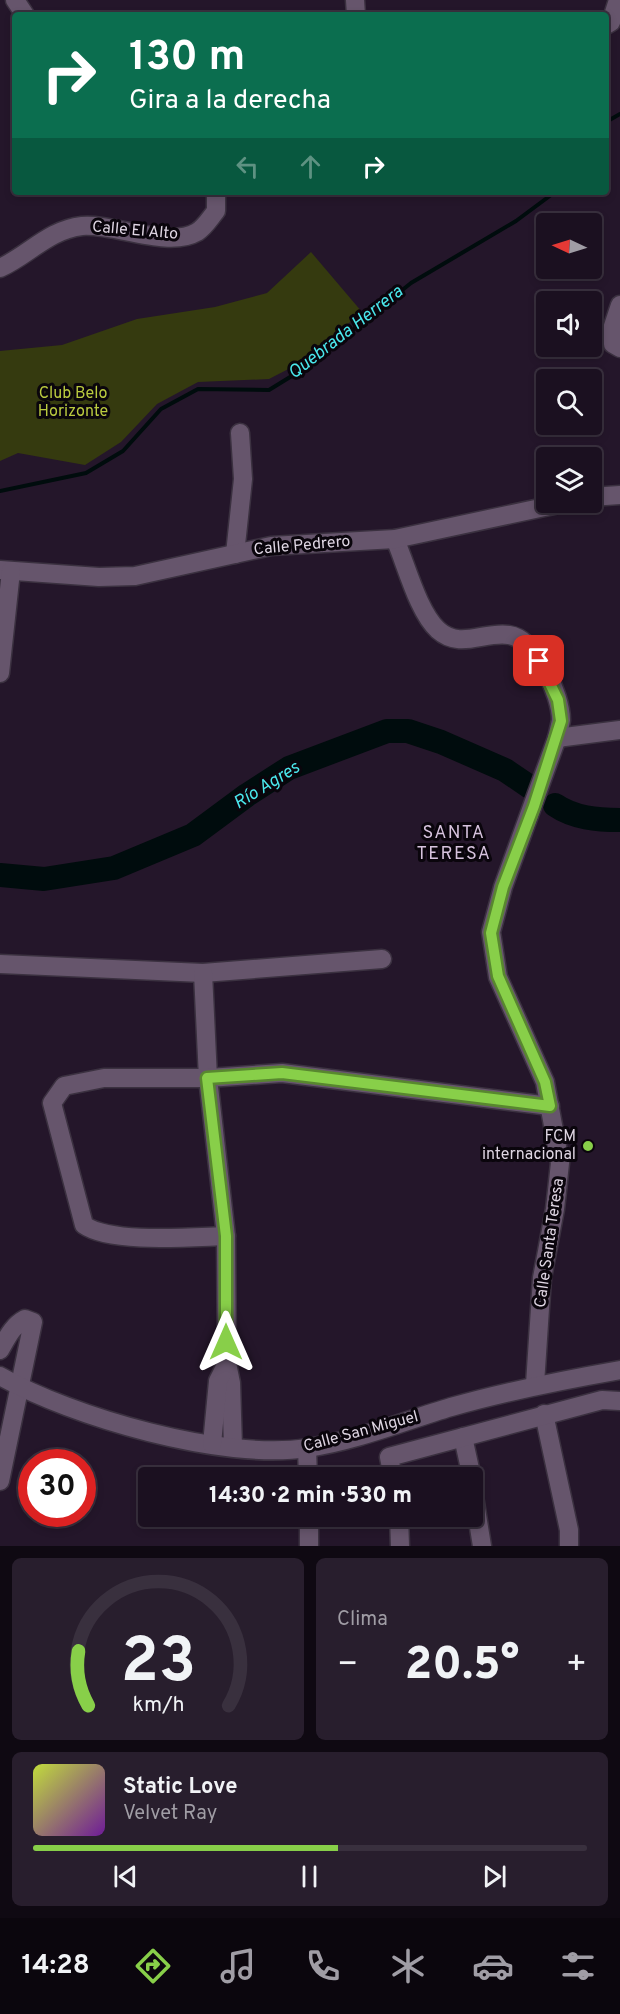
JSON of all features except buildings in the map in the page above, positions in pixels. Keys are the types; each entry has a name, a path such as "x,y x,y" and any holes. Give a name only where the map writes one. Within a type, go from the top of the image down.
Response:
{"street":[{"path":"609,23 618,0"},
{"name":"Calle El Alto","path":"0,268 49,235 83,226 181,237 196,232 216,211 216,195"},
{"path":"620,305 611,337 613,344 620,348"},
{"path":"235,554 243,479 240,433"},
{"path":"602,496 620,495"},
{"name":"Calle Pedrero","path":"5,571 99,578 135,576 271,546 395,539 536,509"},
{"name":"Calle Santa Teresa","path":"395,539 420,599 439,631 465,641 500,634 511,635 529,646 548,676 558,700 561,721 557,738 503,887 491,933 498,976 545,1082 560,1163 555,1209 542,1278 536,1384"},
{"path":"0,673 5,571"},
{"path":"557,738 620,730"},
{"path":"0,964 203,973 382,959"},
{"path":"203,973 207,1078 226,1236 227,1363 231,1383 233,1447"},
{"path":"226,1236 157,1238 94,1232 84,1225 52,1103 64,1086 104,1078 207,1078 282,1073 550,1106"},
{"path":"0,1481 33,1322 25,1319 2,1341"},
{"path":"212,1444 218,1381 227,1363"},
{"name":"Calle San Miguel","path":"0,1376 20,1387 76,1410 148,1432 233,1447 285,1450 307,1448 536,1384 620,1370"},
{"path":"391,1467 389,1457 544,1414 602,1400 614,1398 620,1401"},
{"path":"544,1414 569,1530 569,1546"},
{"path":"463,1437 470,1467"},
{"path":"307,1448 308,1467"},
{"path":"309,1527 309,1546"},
{"path":"399,1527 400,1546"},
{"path":"479,1527 482,1546"}],"green space":[{"name":"Club Belo Horizonte","path":"311,252 362,312 304,361 269,379 198,382 157,404 121,442 85,465 18,453 0,461 0,351 62,345 137,319 215,307 267,293"}],"waterway":[{"name":"Quebrada Herrera","path":"609,120 620,114"},
{"name":"Quebrada Herrera","path":"0,491 86,473 123,451 161,409 198,389 269,390 308,366 411,283 516,221 551,195"},
{"name":"Río Agres","path":"0,875 44,879 114,868 193,835 247,795 289,768 387,731 408,731 441,742 505,770 530,787"},
{"name":"Río Agres","path":"555,805 570,813 586,817 620,820"}],"place":[{"name":"FCM internacional","path":"588,1146"}],"district":[{"name":"SANTA TERESA","path":"454,843"}],"route":[{"path":"226,1342 226,1236 207,1078 282,1073 550,1106 545,1082 498,976 491,933 503,887 534,806 561,721 558,700 539,661"}]}
